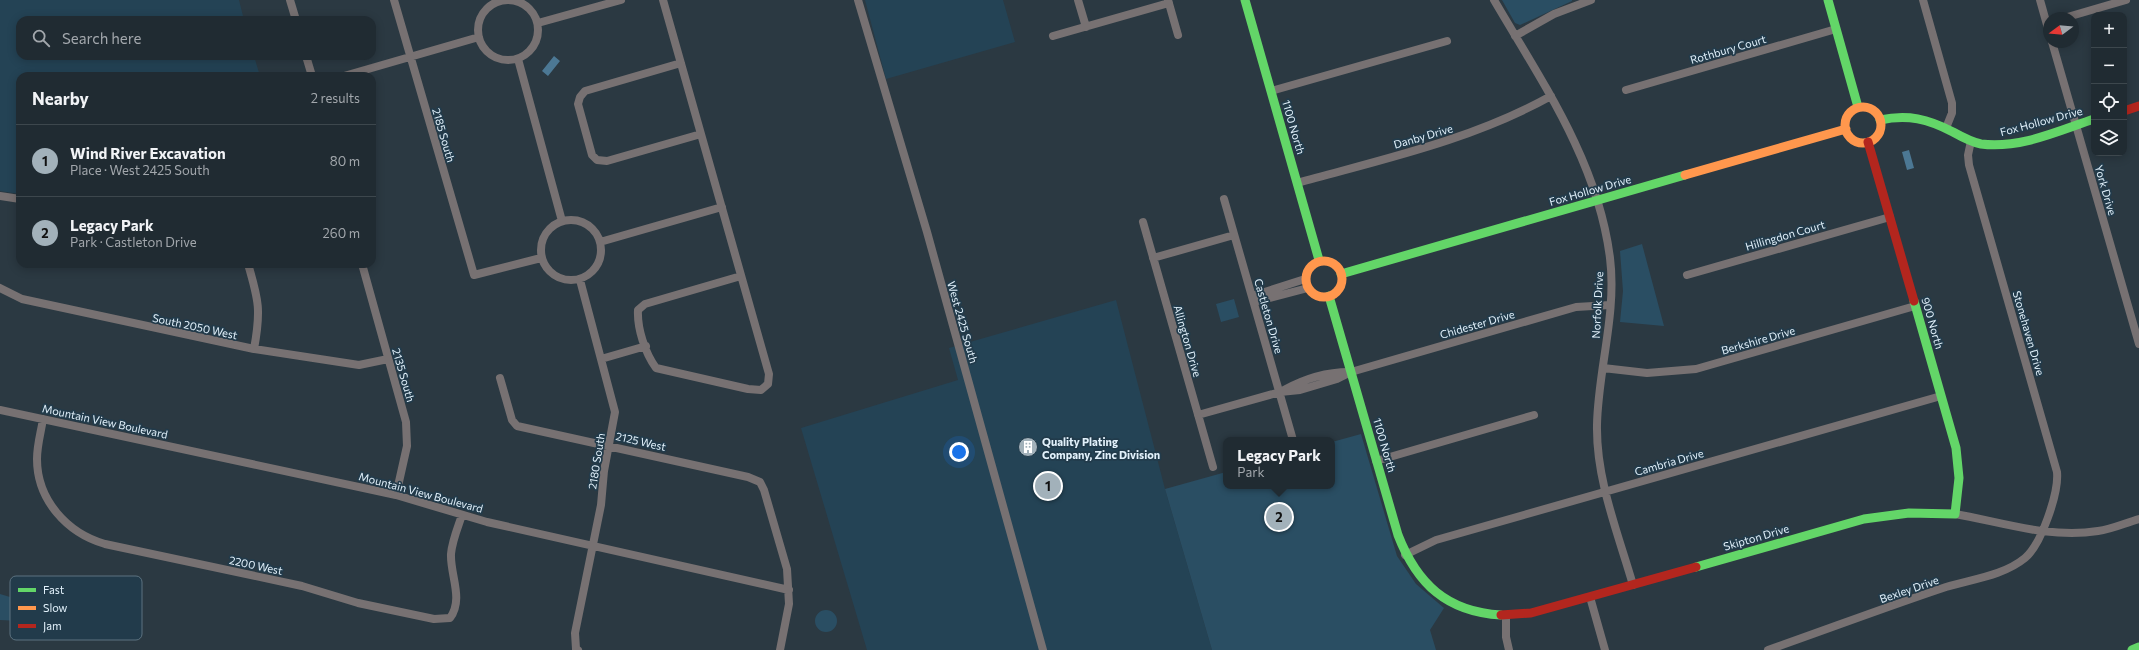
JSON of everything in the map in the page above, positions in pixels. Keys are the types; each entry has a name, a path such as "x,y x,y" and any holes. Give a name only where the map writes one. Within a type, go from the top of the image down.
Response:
{"main road":[{"name":"1100 North","path":"1245,0 1319,260"},
{"path":"1828,0 1858,107"},
{"path":"2127,110 2139,106"},
{"path":"1858,107 1872,109 1880,120 1878,133 1868,142 1854,140 1846,129 1847,116 1858,107"},
{"name":"Fox Hollow Drive","path":"1880,120 1903,116 1928,119 1971,141 1994,145 2008,144 2091,120"},
{"name":"Fox Hollow Drive","path":"1341,274 1846,129"},
{"name":"900 North","path":"1868,142 1941,396 1957,458 1959,478 1955,514"},
{"path":"1319,260 1333,263 1341,274 1340,288 1329,296 1317,296 1306,284 1308,269 1319,260"},
{"name":"1100 North","path":"1329,296 1405,555"},
{"name":"Skipton Drive","path":"1405,555 1420,578 1444,599 1459,607 1477,613 1506,617 1539,612 1864,519 1898,513 1929,512 1955,514"},
{"path":"2132,650 2139,647"}],"street":[{"path":"290,0 295,16"},
{"name":"2185 South","path":"394,0 474,275 541,258"},
{"path":"501,0 513,0 524,5 533,13 538,23 538,35 535,45 527,54 518,59 498,59 489,54 479,37 479,25 483,14 491,6 501,0"},
{"path":"538,23 621,0"},
{"path":"663,0 769,374 768,384 761,390 748,389 656,368 650,360 638,320 638,310 645,304 741,276"},
{"name":"West 2425 South","path":"858,0 927,232 1043,650"},
{"path":"1078,0 1086,26"},
{"name":"Norfolk Drive","path":"1494,0 1551,96 1580,152 1597,201 1610,259 1610,305 1598,411 1597,440 1600,465 1606,492 1633,585"},
{"path":"1515,36 1554,14 1591,0"},
{"path":"1922,0 1952,103 1952,113 1946,128"},
{"path":"2040,0 2044,12"},
{"path":"2079,14 2126,0"},
{"path":"1053,36 1168,1 1178,35"},
{"name":"Rothbury Court","path":"1626,90 1836,29"},
{"path":"357,72 479,37"},
{"path":"1271,91 1447,41"},
{"name":"York Drive","path":"2054,48 2135,317 2139,344"},
{"path":"518,59 562,221"},
{"path":"307,60 311,72"},
{"path":"681,63 585,91 580,97 578,104 592,155 597,160 607,161 702,134"},
{"name":"Danby Drive","path":"1297,183 1468,134 1513,116 1551,96"},
{"name":"Stonehaven Drive","path":"1971,141 1968,155 1969,165 2057,472 2056,488 2042,530"},
{"path":"0,196 16,198"},
{"name":"Castleton Drive","path":"1224,198 1292,437"},
{"path":"600,242 722,207"},
{"name":"Hillingdon Court","path":"1687,275 1890,217"},
{"path":"574,220 586,224 595,232 600,242 601,254 598,265 590,274 580,280 568,281 556,277 547,270 541,258 540,247 544,236 552,226 562,221 574,220"},
{"name":"Allington Drive","path":"1142,222 1213,467"},
{"path":"1153,258 1234,235"},
{"path":"249,268 259,308 259,324 254,349"},
{"name":"2135 South","path":"363,268 407,430 407,446 396,495"},
{"name":"2180 South","path":"577,650 575,634 594,545 601,506 604,471 610,446 615,412 580,280"},
{"path":"1253,299 1306,284"},
{"name":"South 2050 West","path":"0,288 22,299 254,349 359,366 388,359"},
{"name":"Chidester Drive","path":"1198,415 1280,392 1300,390 1322,384 1351,372 1576,307 1610,305"},
{"name":"Berkshire Drive","path":"1603,368 1647,373 1696,369 1915,306"},
{"path":"601,359 646,346"},
{"name":"2125 West","path":"500,378 512,420 517,426 748,477 760,482 764,490 787,569 789,590"},
{"name":"Cambria Drive","path":"1405,555 1436,540 1941,396"},
{"name":"Mountain View Boulevard","path":"0,410 396,495 462,515 789,590"},
{"path":"1376,460 1534,415"},
{"name":"2200 West","path":"43,419 38,449 38,469 48,501 62,520 80,535 105,544 302,586 358,602 426,618 439,620 450,618 456,607 452,549 462,515"},
{"name":"Skipton Drive","path":"1955,514 2042,530 2072,533 2099,531 2139,519"},
{"name":"Bexley Drive","path":"1768,650 1948,587 2006,570 2029,555 2036,546 2042,530"},
{"path":"780,650 790,604 789,590"},
{"path":"1590,597 1604,650"},
{"path":"1506,617 1506,637 1509,650"}],"shaded area":[{"path":"0,0 239,0 243,16 16,16 16,60 255,60 259,72 16,72 16,193 0,191"},
{"path":"865,0 1003,0 1015,42 886,79"},
{"path":"1502,0 1572,1 1520,25 1515,23"},
{"path":"554,56 560,61 548,76 542,71"},
{"path":"1909,150 1914,168 1907,170 1902,152"},
{"path":"1642,244 1664,326 1620,322 1623,291 1620,251"},
{"path":"1234,299 1239,317 1221,322 1216,304"},
{"path":"1116,300 1165,489 1212,650 867,650 801,428 958,380 949,348"},
{"path":"1361,434 1397,556 1416,584 1444,608 1430,630 1436,650 1212,650 1165,489 1223,473 1223,489 1335,489 1335,441"},
{"path":"0,594 10,597 10,620 0,620"},
{"path":"826,610 834,613 837,621 834,629 826,632 818,629 815,621 818,613"}],"traffic: fast":[{"path":"1245,0 1319,260"},
{"path":"1828,0 1858,107"},
{"path":"1880,120 1890,118 1918,119 1935,124 1974,142 1996,145 2010,144 2039,138 2091,120"},
{"path":"1341,274 1685,175"},
{"path":"1329,296 1398,535 1406,552 1415,568 1436,592 1465,608 1482,613 1501,615"},
{"path":"1696,567 1864,519 1909,513 1955,514 1959,478 1956,448 1914,301"},
{"path":"2132,650 2139,647"}],"traffic: slow":[{"path":"1863,107 1873,110 1878,115 1881,125 1878,135 1873,140 1863,143 1853,140 1848,135 1845,125 1848,115 1853,110 1863,107"},
{"path":"1685,175 1846,129"},
{"path":"1328,261 1337,266 1341,272 1342,279 1341,286 1337,292 1328,297 1320,297 1311,292 1307,286 1306,275 1311,266 1317,262 1328,261"}],"traffic: jam":[{"path":"2127,110 2139,106"},
{"path":"1868,142 1914,301"},
{"path":"1501,615 1531,613 1696,567"}],"place":[{"name":"Quality Plating Company, Zinc Division","path":"1028,447"},
{"name":"Wind River Excavation","path":"1048,486"},
{"name":"Legacy Park","path":"1279,517"}]}
